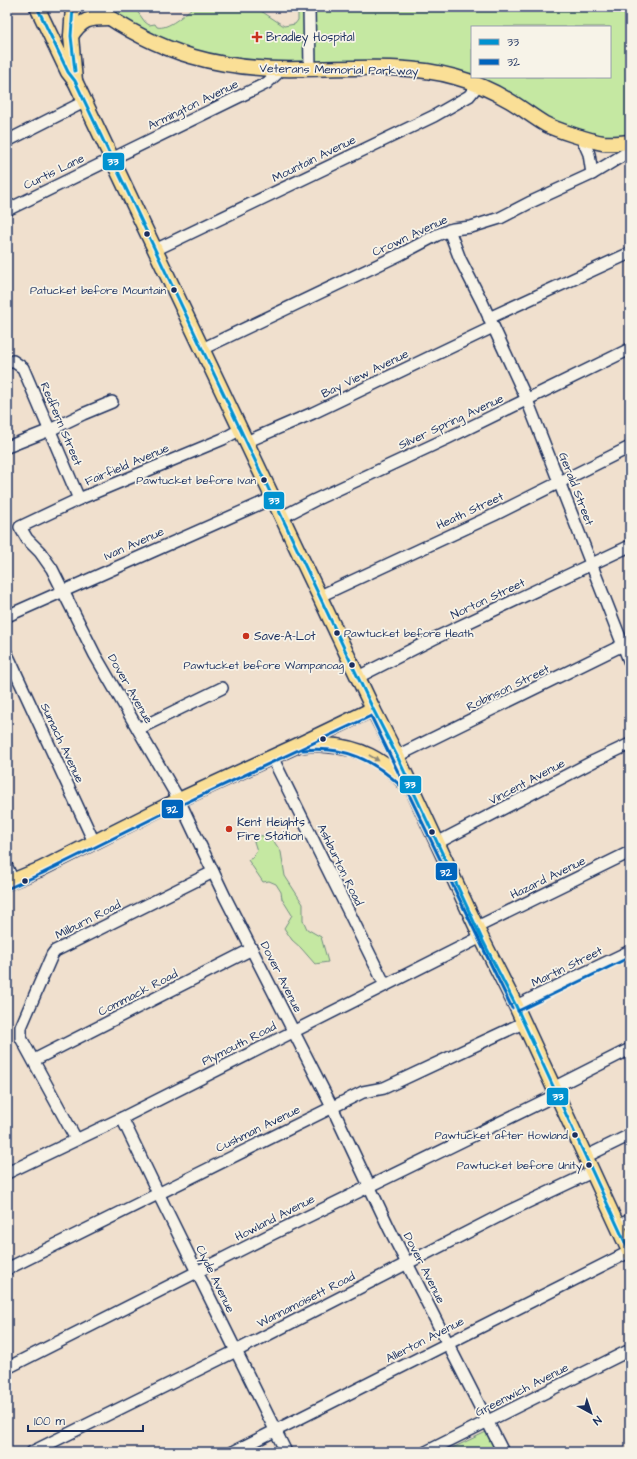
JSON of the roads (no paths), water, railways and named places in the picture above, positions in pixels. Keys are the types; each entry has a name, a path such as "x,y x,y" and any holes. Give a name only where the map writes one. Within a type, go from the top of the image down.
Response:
{"main road":[{"path":"37,7 112,159 373,709 397,756 479,932 516,1006 592,1172 624,1223 630,1252"},
{"path":"64,7 62,42 72,76"},
{"path":"72,7 70,36 72,76"},
{"name":"Veterans Memorial Parkway","path":"94,7 108,18 159,45 195,58 228,66 250,68 357,68 436,73 478,85 510,100 547,125 603,143 630,142"},
{"path":"70,36 85,20 94,18 108,18"},
{"path":"10,882 179,800 373,709"},
{"path":"296,746 308,744 331,745 363,752 385,765 412,791"}],"street":[{"path":"308,7 310,69"},
{"name":"Armington Avenue","path":"112,159 267,83 282,69"},
{"name":"Mountain Avenue","path":"155,250 434,116 469,96 478,85"},
{"path":"7,141 84,102"},
{"path":"581,136 589,154 592,174"},
{"name":"Crown Avenue","path":"202,349 449,230 500,218 592,174 630,151"},
{"name":"Curtis Lane","path":"7,210 112,159"},
{"name":"Gerald Street","path":"449,230 460,259 527,400 592,565 627,644 630,663"},
{"name":"Bay View Avenue","path":"244,436 314,413 630,253"},
{"name":"Silver Spring Avenue","path":"282,517 630,349"},
{"name":"Redfern Street","path":"12,363 23,368 79,499"},
{"path":"7,447 50,430 112,402"},
{"name":"Fairfield Avenue","path":"23,525 79,499 223,439 244,436"},
{"name":"Heath Street","path":"320,596 559,483 630,447"},
{"name":"Ivan Avenue","path":"7,616 62,590 273,498"},
{"name":"Dover Avenue","path":"23,525 20,527 27,539 47,561 95,655 179,800 213,872 332,1107 369,1186 504,1452"},
{"name":"Norton Street","path":"358,677 433,639 630,546"},
{"name":"Robinson Street","path":"397,756 627,644"},
{"name":"Sumach Avenue","path":"7,654 94,842"},
{"path":"138,729 222,688"},
{"name":"Vincent Avenue","path":"437,843 594,761 630,744"},
{"name":"Ashburton Road","path":"272,757 385,985"},
{"name":"Hazard Avenue","path":"479,932 630,852"},
{"path":"7,867 10,882"},
{"name":"Milburn Road","path":"76,1139 21,1038 21,1027 55,951 213,872"},
{"name":"Plymouth Road","path":"7,1173 122,1118 385,985 479,932"},
{"name":"Commack Road","path":"34,1060 252,949"},
{"name":"Martin Street","path":"516,1006 630,951"},
{"name":"Cushman Avenue","path":"7,1269 363,1092 384,1088 523,1023"},
{"name":"Howland Avenue","path":"7,1368 369,1186 554,1091 630,1049"},
{"name":"Clyde Avenue","path":"122,1118 286,1452"},
{"path":"585,1157 630,1135"},
{"name":"Wannamoisett Road","path":"32,1452 236,1351 509,1211 592,1172"},
{"name":"Allerton Avenue","path":"233,1452 630,1252"},
{"name":"Greenwich Avenue","path":"426,1452 630,1350"}],"place":[{"name":"Bradley Hospital","path":"257,37"},
{"name":"Patucket before Mountain","path":"174,290"},
{"name":"Pawtucket before Ivan","path":"264,480"},
{"name":"Pawtucket before Heath","path":"337,633"},
{"name":"Save-A-Lot","path":"246,636"},
{"name":"Pawtucket before Wampanoag","path":"352,665"},
{"name":"Kent Heights Fire Station","path":"229,829"},
{"name":"Pawtucket after Howland","path":"575,1135"},
{"name":"Pawtucket before Unity","path":"589,1165"}]}
